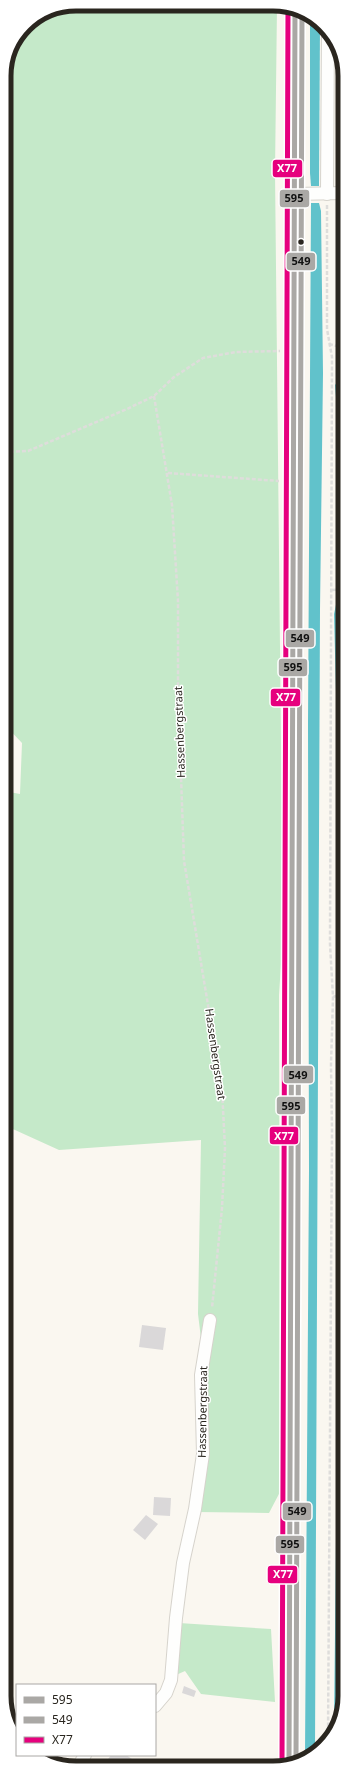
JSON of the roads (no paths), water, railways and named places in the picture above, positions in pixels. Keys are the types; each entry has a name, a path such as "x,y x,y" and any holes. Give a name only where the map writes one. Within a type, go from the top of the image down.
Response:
{"main road":[{"path":"289,1759 295,350 313,194 296,15"}],"street":[{"path":"332,49 313,194 338,196"},
{"name":"Hassenbergstraat","path":"156,1705 166,1693 171,1680 176,1618 183,1563 203,1454 201,1375 210,1320"}],"water":[{"path":"310,24 320,31 319,186 311,186"},
{"path":"311,203 319,203 321,211 323,373 320,610 315,1746 305,1752 309,1170 308,724"},
{"path":"338,382 338,421 335,385"},
{"path":"338,600 338,770 334,614"},
{"path":"338,1361 338,1700 334,1718"}]}
